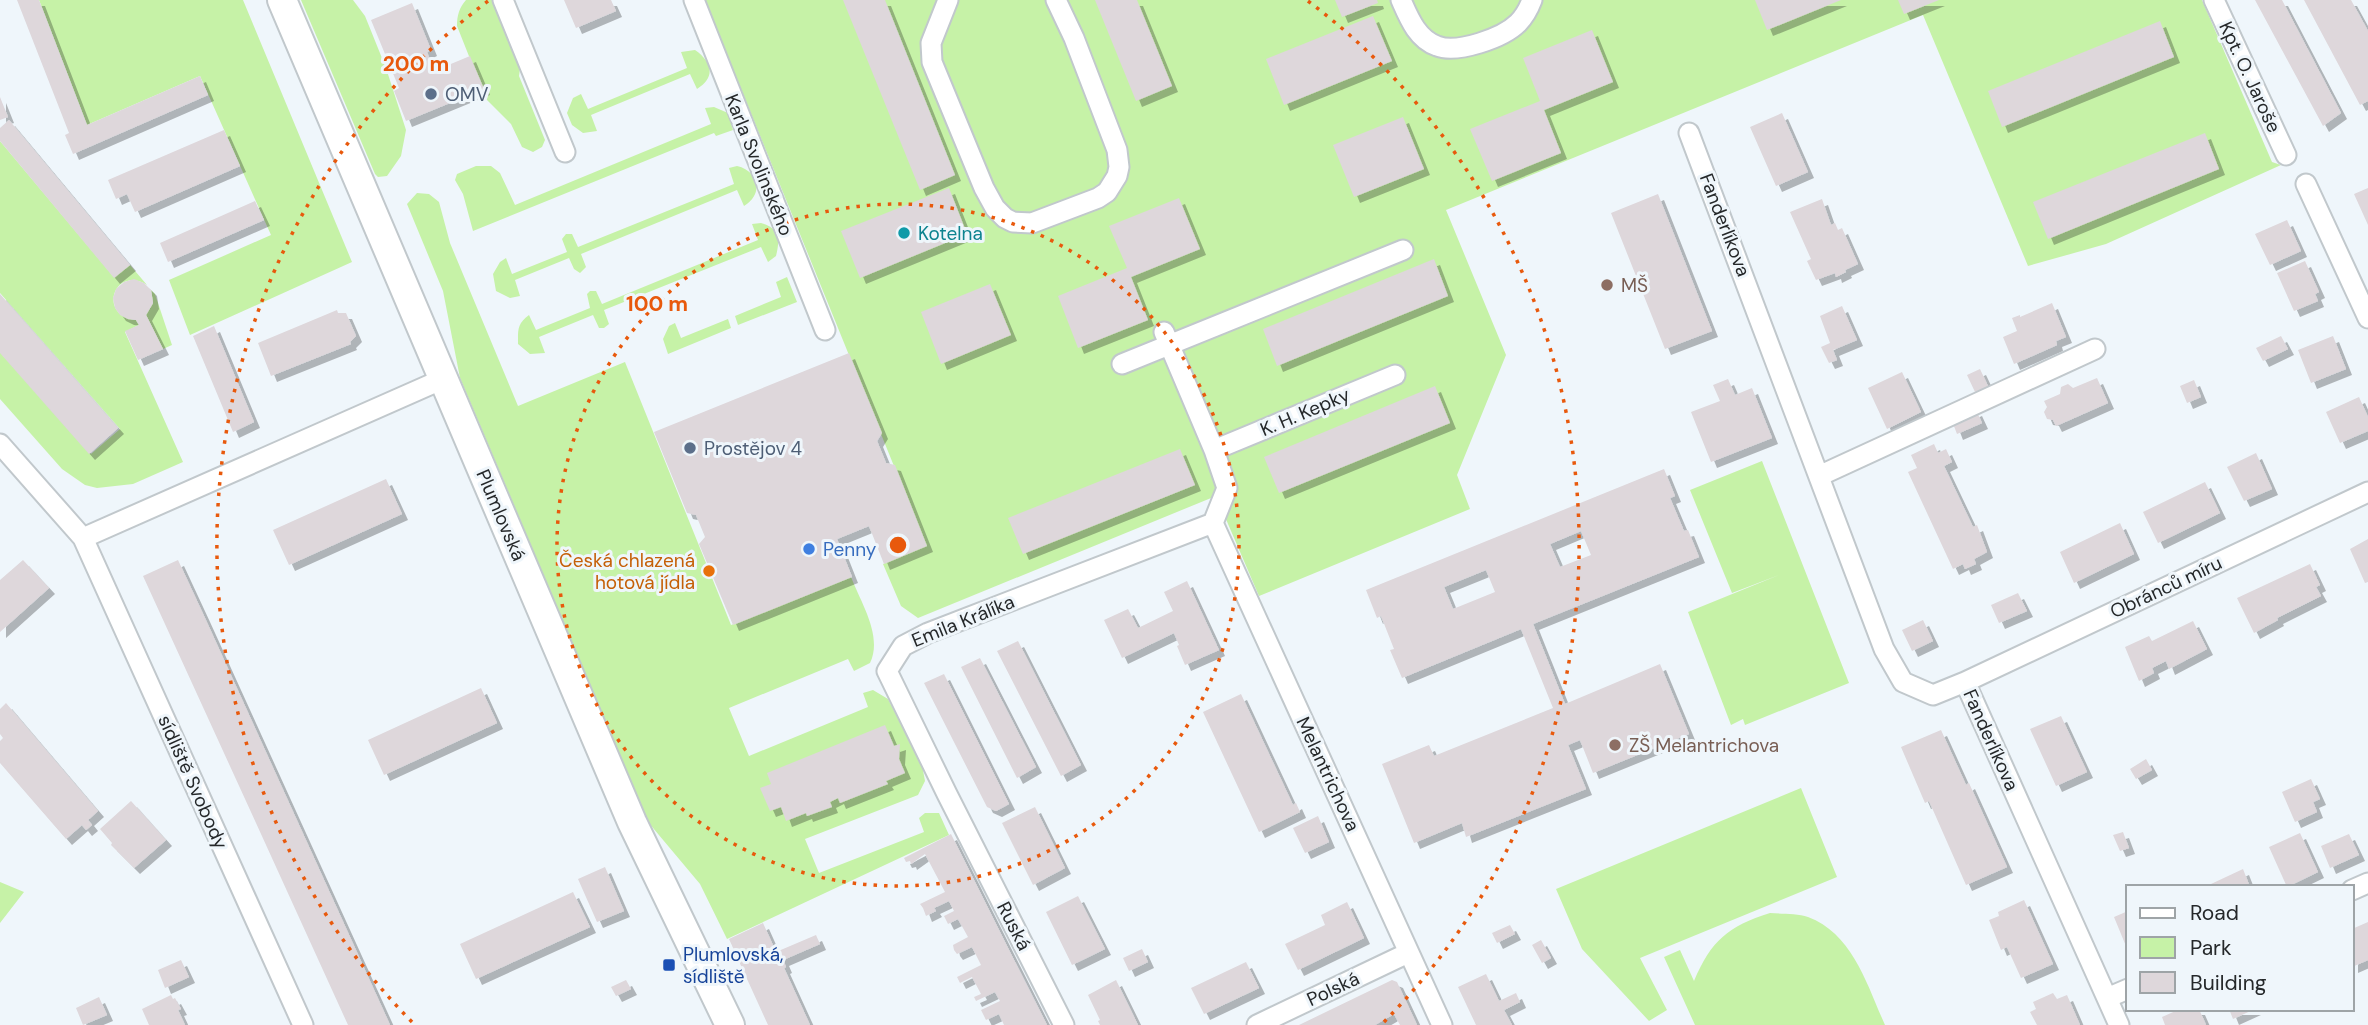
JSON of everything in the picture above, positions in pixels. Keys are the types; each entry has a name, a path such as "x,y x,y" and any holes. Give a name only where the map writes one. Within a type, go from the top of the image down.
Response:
{"main road":[{"name":"Plumlovská","path":"282,0 632,822 730,1025"}],"street":[{"path":"503,0 565,152"},
{"name":"Karla Svolinského","path":"694,0 825,330"},
{"path":"947,0 930,49 939,81 995,208 1013,222 1032,223 1102,195 1115,182 1119,167 1114,138 1056,0"},
{"path":"1401,0 1410,20 1423,37 1437,46 1456,48 1473,45 1512,28 1520,21 1532,0"},
{"name":"Kpt. O. Jaroše","path":"2214,0 2286,155"},
{"name":"Fanderlíkova","path":"1689,133 1884,649 1903,682 1933,695 1965,682 2119,1025"},
{"path":"2306,184 2368,318"},
{"path":"1122,365 1167,338 1404,250"},
{"path":"1167,338 1227,488 1213,523"},
{"path":"1819,475 2095,349"},
{"name":"K. H. Kepky","path":"1214,450 1395,374"},
{"path":"83,538 443,379"},
{"name":"sídliště Svobody","path":"0,444 83,538 303,1025"},
{"name":"Obránců míru","path":"1965,682 2368,492"},
{"name":"Emila Králíka","path":"964,828 887,671 903,646 928,633 1213,523"},
{"name":"Melantrichova","path":"1213,523 1442,1025"},
{"name":"Ruská","path":"964,828 1064,1025"},
{"name":"Polská","path":"1257,1025 1408,953"},
{"path":"2107,998 2126,990"}],"green space":[{"path":"39,0 243,0 352,262 190,335 169,280 271,235 200,76 87,125"},
{"path":"301,0 353,0 365,16 386,68 406,130 401,156 387,176 378,177 375,174"},
{"path":"466,0 492,0 545,140 542,147 533,152 522,147 511,124 486,99 457,26 459,12"},
{"path":"705,0 2202,0 2272,162 2281,165 2106,244 2028,266 1923,15 1446,210 1506,355 1457,475 1470,509 1259,596 1216,496 918,618 901,606 883,564 926,545"},
{"path":"695,50 705,59 709,69 707,79 697,89 690,74 591,115 597,131 583,133 572,125 567,113 573,98 581,94 588,109 687,68 681,52"},
{"path":"714,107 728,113 733,130 716,136 714,133 473,231 463,194 455,180 457,174 476,166 491,166 500,173 515,205 711,124 705,108"},
{"path":"0,141 114,277 130,265 147,285 126,281 114,294 114,302 124,317 136,320 139,325 125,332 183,462 133,484 97,488 85,485 62,469 0,399 0,352 91,454 120,429 0,293"},
{"path":"737,166 750,173 756,183 754,195 744,206 737,190 581,254 586,267 580,273 574,269 569,258 515,280 520,296 510,298 496,291 493,274 500,262 506,258 512,274 567,252 562,239 566,234 572,234 578,247 734,184 729,168"},
{"path":"417,193 429,194 439,202 450,243 518,406 625,362 731,625 851,577 872,631 874,642 870,663 854,671 848,659 729,708 749,756 868,707 863,693 873,690 888,699 922,765 925,781 918,795 805,839 819,873 924,832 919,818 925,813 939,813 949,835 727,939 700,884 648,822 460,378 443,291 407,204"},
{"path":"761,223 775,231 778,240 776,256 768,262 761,247 604,310 609,324 604,328 599,328 593,315 539,337 545,353 530,354 518,344 519,328 529,315 536,330 590,308 587,294 590,291 596,291 602,304 758,240 752,224"},
{"path":"787,277 797,302 738,325 735,316 781,297 776,282"},
{"path":"151,290 155,294 172,345 163,349 146,315 153,303"},
{"path":"728,319 731,328 668,354 663,339 669,326 675,323 681,338"},
{"path":"1762,461 1849,683 1745,725 1743,719 1731,725 1688,612 1779,575 1732,593 1690,490"},
{"path":"1801,788 1837,877 1640,958 1667,1010 1649,1021 1582,949 1556,889"},
{"path":"0,882 24,892 0,923"},
{"path":"1770,913 1808,917 1836,935 1857,962 1885,1025 1695,1025 1664,957 1680,950 1694,981 1714,945 1743,923"}],"building":[{"path":"17,0 39,0 87,125 200,76 208,95 73,154 65,135 69,133"},
{"path":"564,0 611,0 616,11 576,28"},
{"path":"843,0 885,0 955,175 920,190"},
{"path":"1095,0 1137,0 1172,86 1136,101"},
{"path":"1335,0 1377,0 1378,3 1342,17"},
{"path":"1755,0 1841,0 1767,30"},
{"path":"1898,0 1939,0 1904,14"},
{"path":"2255,0 2282,0 2341,113 2323,126"},
{"path":"2304,0 2351,0 2368,31 2368,101 2360,105"},
{"path":"412,3 431,50 427,52 434,71 470,56 484,89 406,121 394,91 399,88 371,20"},
{"path":"1373,16 1392,61 1284,105 1266,59"},
{"path":"2160,21 2174,57 2002,127 1988,91"},
{"path":"1592,30 1613,82 1544,110 1561,153 1492,181 1470,129 1540,101 1523,58"},
{"path":"0,97 8,117 0,120"},
{"path":"1782,113 1808,172 1776,186 1750,127"},
{"path":"1403,117 1424,169 1354,197 1333,145"},
{"path":"9,120 130,265 114,278 0,141 0,128"},
{"path":"224,130 240,166 135,212 127,194 116,199 108,180"},
{"path":"2205,133 2219,169 2048,239 2033,202"},
{"name":"Kotelna","path":"949,188 967,234 860,278 841,231"},
{"path":"2368,188 2368,225 2354,194"},
{"path":"1658,194 1712,331 1665,349 1611,213"},
{"path":"1179,198 1200,249 1131,277 1148,320 1078,348 1058,296 1127,268 1109,226"},
{"path":"1822,199 1831,225 1835,223 1838,230 1842,228 1858,264 1836,277 1835,273 1816,280 1807,261 1811,259 1790,212"},
{"path":"255,201 264,220 168,262 160,243"},
{"path":"2287,220 2301,251 2270,265 2255,234"},
{"path":"1434,259 1448,296 1277,366 1263,329"},
{"path":"2305,261 2319,292 2315,294 2318,301 2294,311 2277,273"},
{"path":"134,279 151,290 153,303 146,315 163,349 138,360 125,331 139,325 136,320 120,315 113,298 116,289 124,282"},
{"path":"990,284 1011,335 941,364 921,312"},
{"path":"0,294 118,428 89,454 0,353"},
{"path":"2052,303 2066,337 2056,341 2057,345 2014,364 2003,337 2017,331 2012,318"},
{"path":"1842,306 1857,340 1833,350 1837,360 1829,363 1821,347 1830,343 1820,316"},
{"path":"337,310 338,313 346,313 356,336 351,344 271,376 258,343"},
{"path":"214,326 254,422 233,432 193,336"},
{"path":"2281,336 2288,349 2263,361 2256,348"},
{"path":"2333,336 2346,369 2311,383 2298,350"},
{"path":"849,353 882,433 877,441 886,463 895,465 927,546 884,564 869,526 837,539 852,577 733,625 699,544 705,537 696,515 687,513 654,432"},
{"path":"1980,369 1988,386 1975,392 1967,375"},
{"path":"1902,372 1921,412 1887,429 1868,388"},
{"path":"2097,378 2108,403 2056,426 2053,420 2047,419 2044,401 2060,394 2061,387 2068,384 2073,388"},
{"path":"1728,379 1735,395 1752,388 1772,438 1711,462 1691,412 1720,401 1713,385"},
{"path":"2194,380 2201,397 2187,403 2180,386"},
{"path":"1435,386 1450,423 1279,493 1264,457"},
{"path":"2359,397 2368,417 2368,431 2340,443 2326,412"},
{"path":"1976,410 1982,423 1957,434 1952,421"},
{"path":"1934,444 1938,453 1946,449 1952,462 1944,466 1973,527 1977,525 1987,552 1974,559 1976,564 1965,569 1963,564 1953,569 1908,472 1917,468 1911,455"},
{"path":"1180,449 1195,485 1023,554 1008,518"},
{"path":"2256,453 2272,489 2244,501 2227,467"},
{"path":"1664,469 1675,496 1670,498 1699,557 1533,624 1565,704 1660,664 1689,734 1593,773 1580,740 1568,745 1586,789 1466,837 1462,823 1414,843 1382,764 1429,745 1434,756 1553,708 1521,629 1402,678 1390,650 1394,649 1381,616 1377,618 1366,590","holes":["1581,531 1591,555 1560,567 1550,544","1486,570 1495,592 1453,609 1444,587"]},
{"path":"386,479 402,514 289,565 273,530"},
{"path":"2205,482 2220,513 2158,543 2143,512"},
{"path":"2120,523 2134,554 2074,583 2060,552"},
{"path":"2368,539 2368,582 2365,583 2350,549"},
{"path":"23,560 49,588 0,632 0,580"},
{"path":"178,560 390,1025 348,1025 143,576"},
{"path":"2310,564 2320,585 2316,587 2321,596 2254,633 2237,598"},
{"path":"1187,581 1219,650 1185,665 1174,633 1122,658 1104,620 1128,609 1138,628 1173,611 1164,592"},
{"path":"2018,593 2027,611 1999,623 1991,605"},
{"path":"1923,620 1933,641 1912,651 1902,630"},
{"path":"2193,621 2207,649 2169,669 2166,661 2152,668 2154,673 2139,681 2125,647 2149,636 2152,641"},
{"path":"1018,641 1081,765 1061,776 997,651"},
{"path":"980,658 1036,767 1017,778 961,667"},
{"path":"944,674 1009,804 996,811 987,807 924,683"},
{"path":"481,688 497,723 384,775 368,740"},
{"path":"1241,694 1293,805 1296,803 1300,812 1259,832 1203,712"},
{"path":"6,703 98,811 88,820 92,825 86,830 82,825 66,839 0,763 0,741 3,738 0,734 0,709"},
{"path":"2061,716 2087,772 2056,786 2030,729"},
{"path":"885,725 894,746 900,744 899,759 905,773 886,781 888,784 840,803 838,798 830,802 832,807 807,816 806,813 786,821 781,807 770,811 760,788 771,784 767,773"},
{"path":"1941,730 1966,785 1969,783 2007,867 1966,885 1929,801 1925,803 1901,747"},
{"path":"2146,759 2152,770 2136,779 2130,769"},
{"path":"2311,779 2320,799 2313,802 2317,812 2295,822 2282,792"},
{"path":"131,801 166,840 134,868 111,845 100,829"},
{"path":"1035,807 1065,868 1033,885 1002,823"},
{"path":"1318,816 1329,842 1305,853 1293,828"},
{"path":"2123,832 2129,848 2120,851 2113,835"},
{"path":"2300,833 2318,872 2286,885 2269,847"},
{"path":"951,834 1047,1025 1004,1025 999,1014 986,1020 981,1010 1000,1001 995,992 976,1001 974,997 981,994 972,977 960,983 957,977 981,965 972,947 957,954 954,950 953,945 968,937 958,919 948,924 944,916 954,911 949,901 934,908 936,911 926,916 920,904 945,892 925,854 911,864 904,858"},
{"path":"2349,834 2359,855 2330,868 2321,846"},
{"path":"605,867 624,911 597,922 578,879"},
{"path":"2243,869 2249,885 2209,885"},
{"path":"573,892 590,927 476,979 460,944"},
{"path":"1078,896 1105,949 1072,965 1046,912"},
{"path":"2024,900 2053,964 2021,978 2007,947 2001,950 1989,920 1999,916 1998,912"},
{"path":"1347,902 1364,938 1298,970 1285,944 1325,925 1321,915"},
{"path":"2126,912 2126,946 2114,917"},
{"path":"2368,922 2368,960 2354,966 2354,928"},
{"path":"763,923 776,952 816,935 820,944 783,960 786,967 784,968 810,1025 768,1025 729,939"},
{"path":"1510,925 1515,934 1497,943 1492,933"},
{"path":"1541,940 1551,958 1542,963 1532,945"},
{"path":"1142,949 1148,962 1129,971 1123,958"},
{"path":"181,960 189,977 165,988 158,970"},
{"path":"1246,962 1259,988 1204,1014 1191,988"},
{"path":"1486,974 1499,1001 1516,993 1520,1002 1504,1010 1512,1025 1476,1025 1458,987"},
{"path":"626,980 631,989 616,996 611,987"},
{"path":"1116,980 1138,1025 1100,1025 1098,1021 1100,1020 1088,995"},
{"path":"1392,980 1397,982 1417,1025 1400,1025 1394,1014 1375,1025 1299,1025"},
{"path":"2053,993 2057,999 2067,995 2080,1025 2037,1025 2030,1012 2036,1009 2033,1002"},
{"path":"171,995 181,1009 178,1010 185,1025 149,1025 142,1009"},
{"path":"99,997 107,1015 83,1025 76,1008"},
{"path":"2176,1011 2200,1011 2206,1025 2165,1025 2162,1017"},
{"path":"2230,1011 2251,1011 2233,1019"}],"place":[{"name":"OMV","path":"431,94"},
{"name":"Kotelna","path":"904,233"},
{"name":"MŠ","path":"1607,285"},
{"name":"Prostějov 4","path":"690,448"},
{"name":"Penny","path":"809,549"},
{"name":"Česká chlazená hotová jídla","path":"709,571"},
{"name":"ZŠ Melantrichova","path":"1615,745"},
{"name":"Plumlovská, sídliště","path":"669,965"}]}
